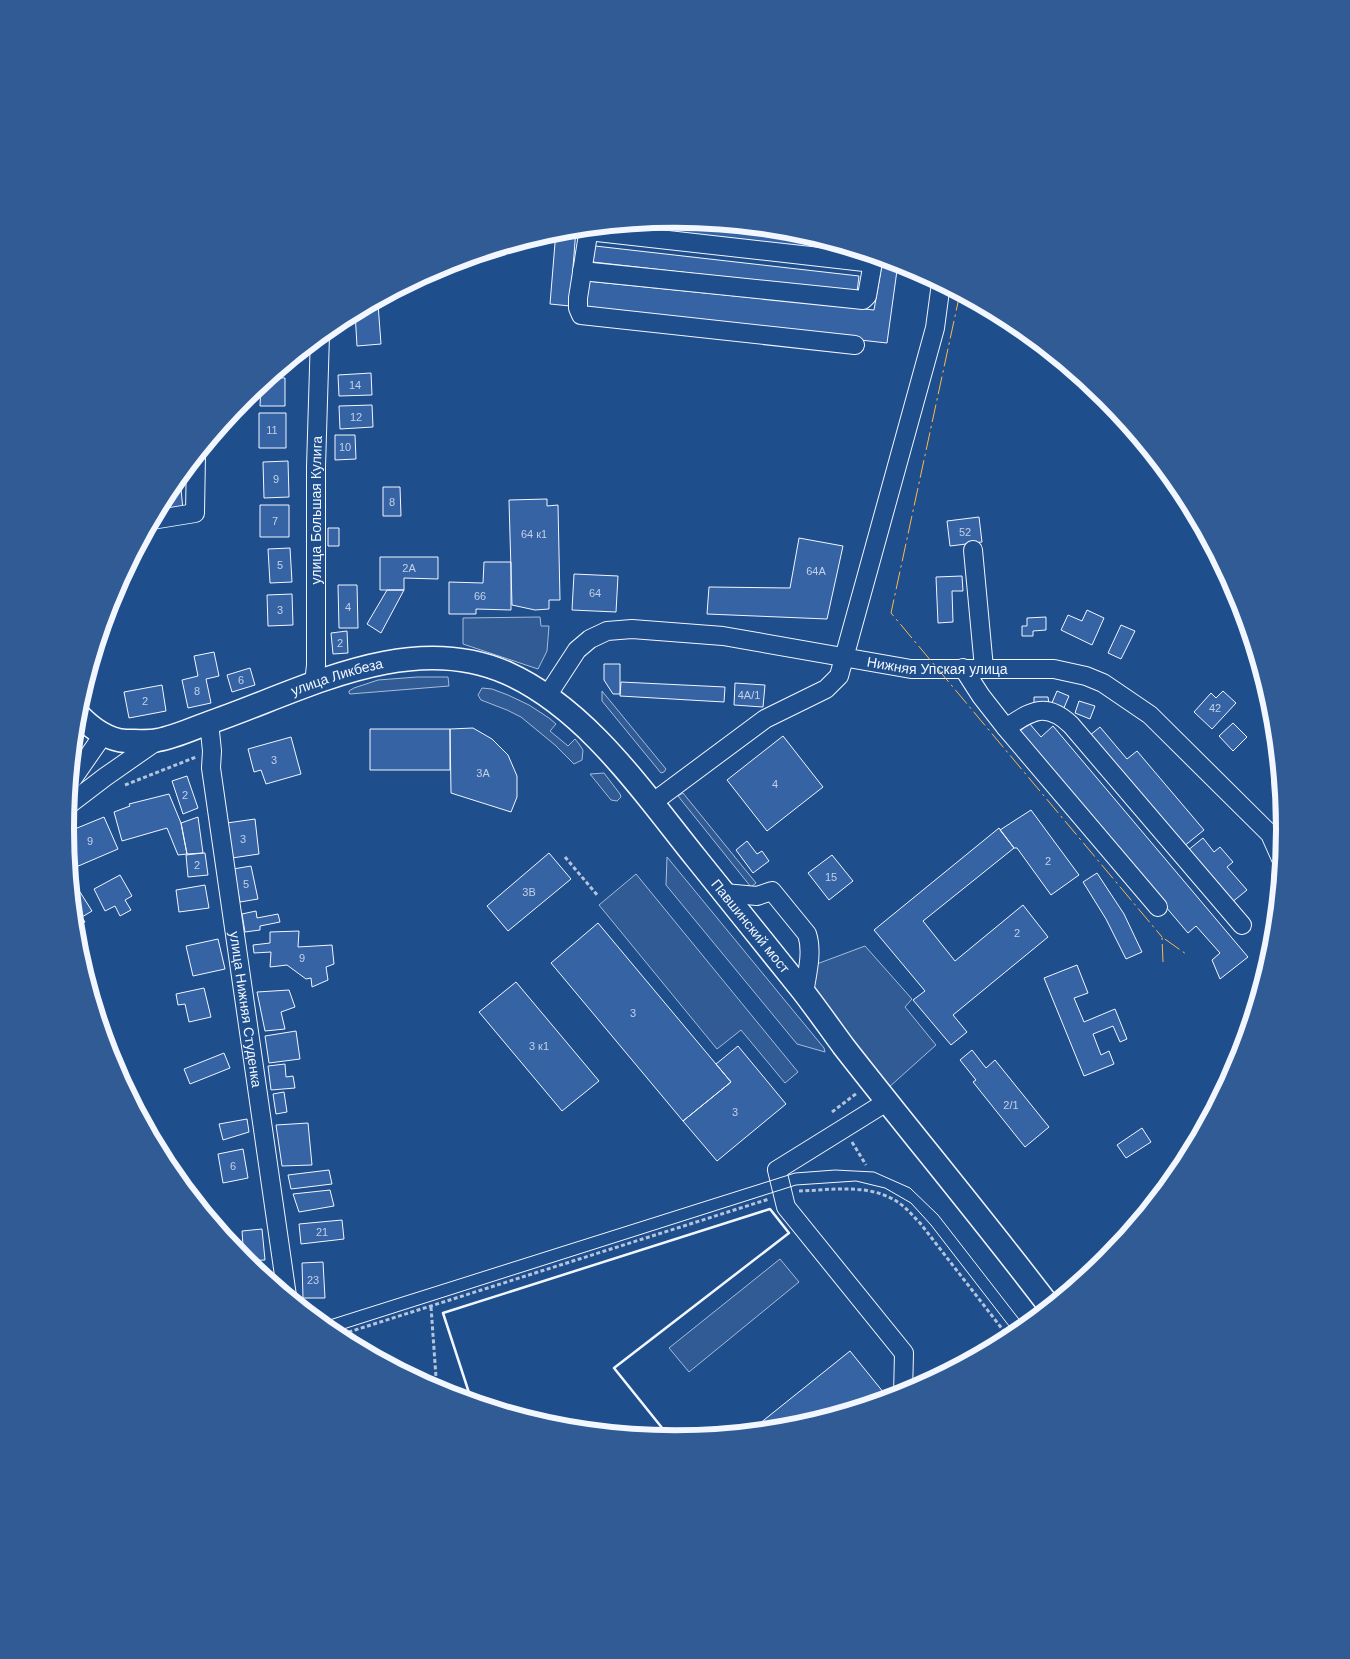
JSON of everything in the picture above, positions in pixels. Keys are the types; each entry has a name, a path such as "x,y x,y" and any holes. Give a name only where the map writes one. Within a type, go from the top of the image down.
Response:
{"main road":[{"name":"улица Ликбеза","path":"102,735 123,741 158,740 360,668 428,658 467,661 507,673 547,696 585,727 611,754"},
{"path":"84,720 102,735"},
{"name":"Павшинский мост","path":"611,754 652,802 804,992 888,1101 977,1211 1047,1302"}],"street":[{"path":"614,232 860,258"},
{"path":"587,235 578,298 578,308 581,315 855,346"},
{"path":"582,271 862,300 867,296 873,262"},
{"path":"652,802 765,720 826,689 839,676 935,328 940,290"},
{"name":"улица Большая Кулига","path":"314,684 316,665 316,467 320,345"},
{"path":"160,519 195,513 196,466"},
{"path":"973,550 984,668"},
{"name":"Нижняя Упская улица","path":"547,696 577,650 590,639 607,631 632,628 723,636 910,669 1054,669 1086,676 1102,683 1150,715 1270,834 1276,847"},
{"path":"963,668 981,696 1006,728 1158,907"},
{"path":"1006,728 1029,713 1047,711 1060,714 1242,925"},
{"name":"улица Нижняя Cтуденкa","path":"209,722 212,751 211,768 286,1288"},
{"path":"77,774 102,735"},
{"path":"75,800 158,740"},
{"path":"724,893 757,896 772,891 807,934 810,942 804,992"},
{"path":"888,1101 777,1170 786,1207 904,1353 903,1386"}],"path":[{"path":"123,786 201,755"},
{"path":"565,857 598,896"},
{"path":"844,1128 866,1165"},
{"path":"347,1333 795,1191 863,1188 903,1205 920,1223 1004,1332"},
{"path":"431,1306 436,1381"}],"shaded area":[{"path":"540,617 541,626 549,626 547,651 538,669 463,644 463,618"},
{"path":"448,677 449,686 349,693 354,688 378,680"},
{"path":"482,688 492,689 508,695 529,705 549,718 556,724 550,731 568,746 575,739 579,744 583,750 582,760 574,764 555,745 521,717 481,700 478,695"},
{"path":"602,691 666,769 664,772 661,773 602,701"},
{"path":"604,773 620,794 621,797 617,801 611,800 590,774"},
{"path":"683,793 756,883 751,887 678,796"},
{"path":"667,857 824,1048 825,1052 797,1044 666,885"},
{"path":"636,874 798,1072 785,1083 741,1030 717,1049 599,905"},
{"path":"865,946 912,999 905,1007 936,1045 888,1088 798,971"},
{"path":"780,1259 799,1282 689,1372 669,1348"}],"building":[{"path":"675,228 753,233 792,240 855,256 652,229"},
{"path":"575,237 570,306 550,304 555,241"},
{"path":"595,246 859,276 857,292 593,262"},
{"path":"882,265 897,271 887,343 584,309 586,281 874,310"},
{"path":"378,307 381,344 357,346 356,321"},
{"path":"371,373 372,395 339,396 338,375"},
{"path":"278,378 285,378 285,406 260,406 261,394"},
{"path":"372,405 373,427 340,429 339,406"},
{"path":"259,413 286,413 286,448 259,448"},
{"path":"335,435 355,435 356,459 335,460"},
{"path":"288,461 289,497 264,498 263,462"},
{"path":"383,487 400,487 401,516 383,516"},
{"path":"181,489 183,510 164,512 175,495"},
{"path":"547,499 547,506 558,505 560,600 549,600 549,609 535,610 512,605 509,500"},
{"path":"260,505 289,505 289,537 260,537"},
{"path":"979,517 982,542 950,546 947,521"},
{"path":"328,528 339,528 339,546 328,546"},
{"path":"799,538 843,546 827,619 707,614 709,587 790,588"},
{"path":"290,548 292,582 270,583 268,549"},
{"path":"380,557 438,557 438,579 404,578 404,590 380,590"},
{"path":"484,562 511,562 511,610 476,609 476,614 449,614 449,582 483,583"},
{"path":"574,574 618,576 616,612 572,610"},
{"path":"962,576 963,591 952,591 953,622 938,623 936,577"},
{"path":"338,585 357,585 358,628 339,628"},
{"path":"387,590 404,590 381,633 367,624"},
{"path":"292,594 293,625 268,626 267,595"},
{"path":"1087,610 1104,618 1092,645 1061,630 1068,615 1082,621"},
{"path":"1046,617 1046,630 1033,631 1033,636 1022,636 1022,626 1027,626 1027,618"},
{"path":"1121,625 1135,631 1121,659 1108,653"},
{"path":"347,631 348,653 333,654 331,633"},
{"path":"214,652 219,676 206,679 211,703 188,708 182,680 198,676 194,656"},
{"path":"604,664 620,664 620,694 613,694 604,680"},
{"path":"250,668 255,685 232,692 227,675"},
{"path":"621,682 725,687 724,702 620,696"},
{"path":"735,683 765,685 763,707 734,705"},
{"path":"162,685 166,711 129,718 124,692"},
{"path":"1057,691 1069,696 1063,710 1051,705"},
{"path":"1223,691 1236,703 1212,729 1194,712 1211,693 1216,698"},
{"path":"1034,697 1048,697 1049,704 1034,704"},
{"path":"1079,701 1095,706 1090,719 1075,713"},
{"path":"1029,723 1041,737 1053,726 1248,957 1220,979 1212,960 1220,953 1196,926 1188,933 1018,733"},
{"path":"1233,723 1247,737 1233,751 1219,736"},
{"path":"1100,727 1127,759 1137,751 1204,830 1183,847 1089,736"},
{"path":"473,728 492,739 508,755 517,776 517,797 511,812 451,793 450,729"},
{"path":"370,729 450,729 450,770 370,770"},
{"path":"783,736 823,787 767,831 727,780"},
{"path":"291,737 301,774 266,784 261,770 254,772 248,749"},
{"path":"187,776 198,808 183,814 172,781"},
{"path":"169,794 181,823 187,854 178,855 167,828 122,841 114,812 130,806 129,804"},
{"path":"1031,810 1079,875 1051,895 1017,848 1014,848 1000,830"},
{"path":"104,817 118,849 75,867 74,829"},
{"path":"198,817 203,853 187,854 181,823"},
{"path":"255,819 259,854 232,858 227,823"},
{"path":"999,828 1014,848 923,921 955,961 1023,905 1048,937 953,1015 967,1032 951,1045 913,1000 925,991 874,930"},
{"path":"1203,838 1214,852 1220,847 1233,862 1227,867 1247,890 1231,903 1187,851"},
{"path":"747,841 757,854 762,851 769,861 753,873 736,850"},
{"path":"205,853 208,875 188,877 186,855"},
{"path":"549,853 571,879 508,931 487,906"},
{"path":"832,855 853,881 829,900 808,873"},
{"path":"251,866 258,899 240,902 233,869"},
{"path":"1097,873 1124,914 1142,952 1126,959 1106,919 1083,882"},
{"path":"120,875 132,896 125,900 131,910 120,916 115,906 105,911 94,889"},
{"path":"205,885 209,908 179,912 176,890"},
{"path":"80,892 92,911 82,917 85,922 81,924 79,908 78,894"},
{"path":"256,911 257,918 278,914 280,922 260,926 260,930 245,932 242,914"},
{"path":"598,923 731,1082 683,1121 551,963"},
{"path":"299,931 298,947 332,945 334,964 326,967 328,980 312,987 311,978 306,979 287,965 270,967 271,952 254,953 253,945 270,943 270,932"},
{"path":"218,939 225,969 193,976 186,946"},
{"path":"1077,965 1088,993 1074,998 1084,1022 1115,1009 1127,1039 1120,1042 1113,1026 1093,1034 1101,1055 1109,1051 1114,1064 1084,1076 1044,978"},
{"path":"516,982 599,1081 562,1111 479,1012"},
{"path":"204,988 211,1017 189,1022 185,1004 178,1005 176,994"},
{"path":"289,990 295,1007 281,1012 285,1029 265,1031 257,992"},
{"path":"296,1031 300,1059 269,1063 265,1036"},
{"path":"738,1046 786,1104 717,1161 683,1121 731,1082 716,1064"},
{"path":"972,1050 986,1068 995,1060 1049,1127 1025,1147 973,1082 976,1080 960,1060"},
{"path":"224,1053 230,1068 190,1084 184,1069"},
{"path":"285,1064 286,1077 293,1076 295,1088 271,1090 268,1066"},
{"path":"284,1092 287,1112 276,1114 273,1094"},
{"path":"247,1119 249,1132 223,1140 219,1124"},
{"path":"308,1123 312,1165 282,1166 276,1125"},
{"path":"1142,1128 1151,1142 1126,1158 1117,1145"},
{"path":"243,1149 248,1178 223,1183 218,1154"},
{"path":"329,1170 332,1184 291,1189 288,1175"},
{"path":"330,1190 334,1206 299,1212 293,1194"},
{"path":"342,1220 344,1239 301,1244 299,1224"},
{"path":"262,1229 265,1260 256,1260 241,1245 243,1245 242,1231"},
{"path":"323,1262 325,1298 303,1298 302,1263"},
{"path":"850,1351 884,1393 831,1410 757,1425"}],"tram line":[{"path":"328,1320 795,1173 835,1170 874,1172 910,1188 938,1215 1020,1321"},
{"path":"342,1330 796,1185 856,1181 885,1188 911,1203 931,1225 1011,1328"}],"wall":[{"path":"469,1394 443,1313 770,1209 789,1233 614,1368 664,1430"}],"power":[{"path":"959,300 891,613 1162,937"},
{"path":"1163,962 1162,937 1186,954"}]}
